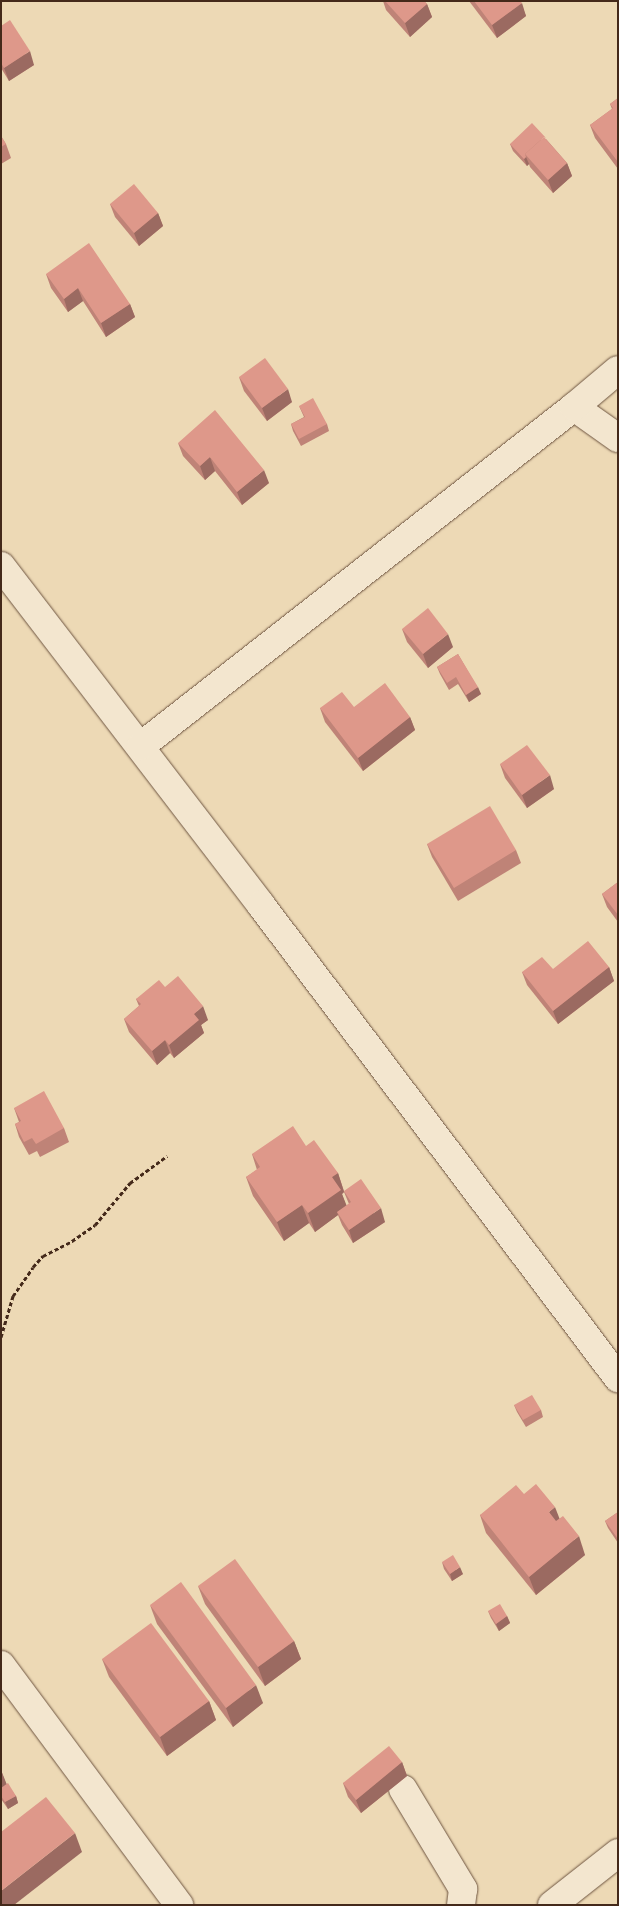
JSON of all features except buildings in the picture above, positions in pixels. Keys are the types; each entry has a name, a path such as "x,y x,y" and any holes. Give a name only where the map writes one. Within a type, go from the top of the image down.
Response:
{"street":[{"path":"141,746 574,407 618,370"},
{"path":"574,407 618,438"},
{"path":"1,566 141,746 618,1378"},
{"path":"1,1665 179,1905"},
{"path":"403,1789 463,1889 461,1905"},
{"path":"552,1905 618,1853"}],"path":[{"path":"1,1337 13,1296 32,1267 42,1256 72,1242 95,1224 130,1183 167,1156"}]}
